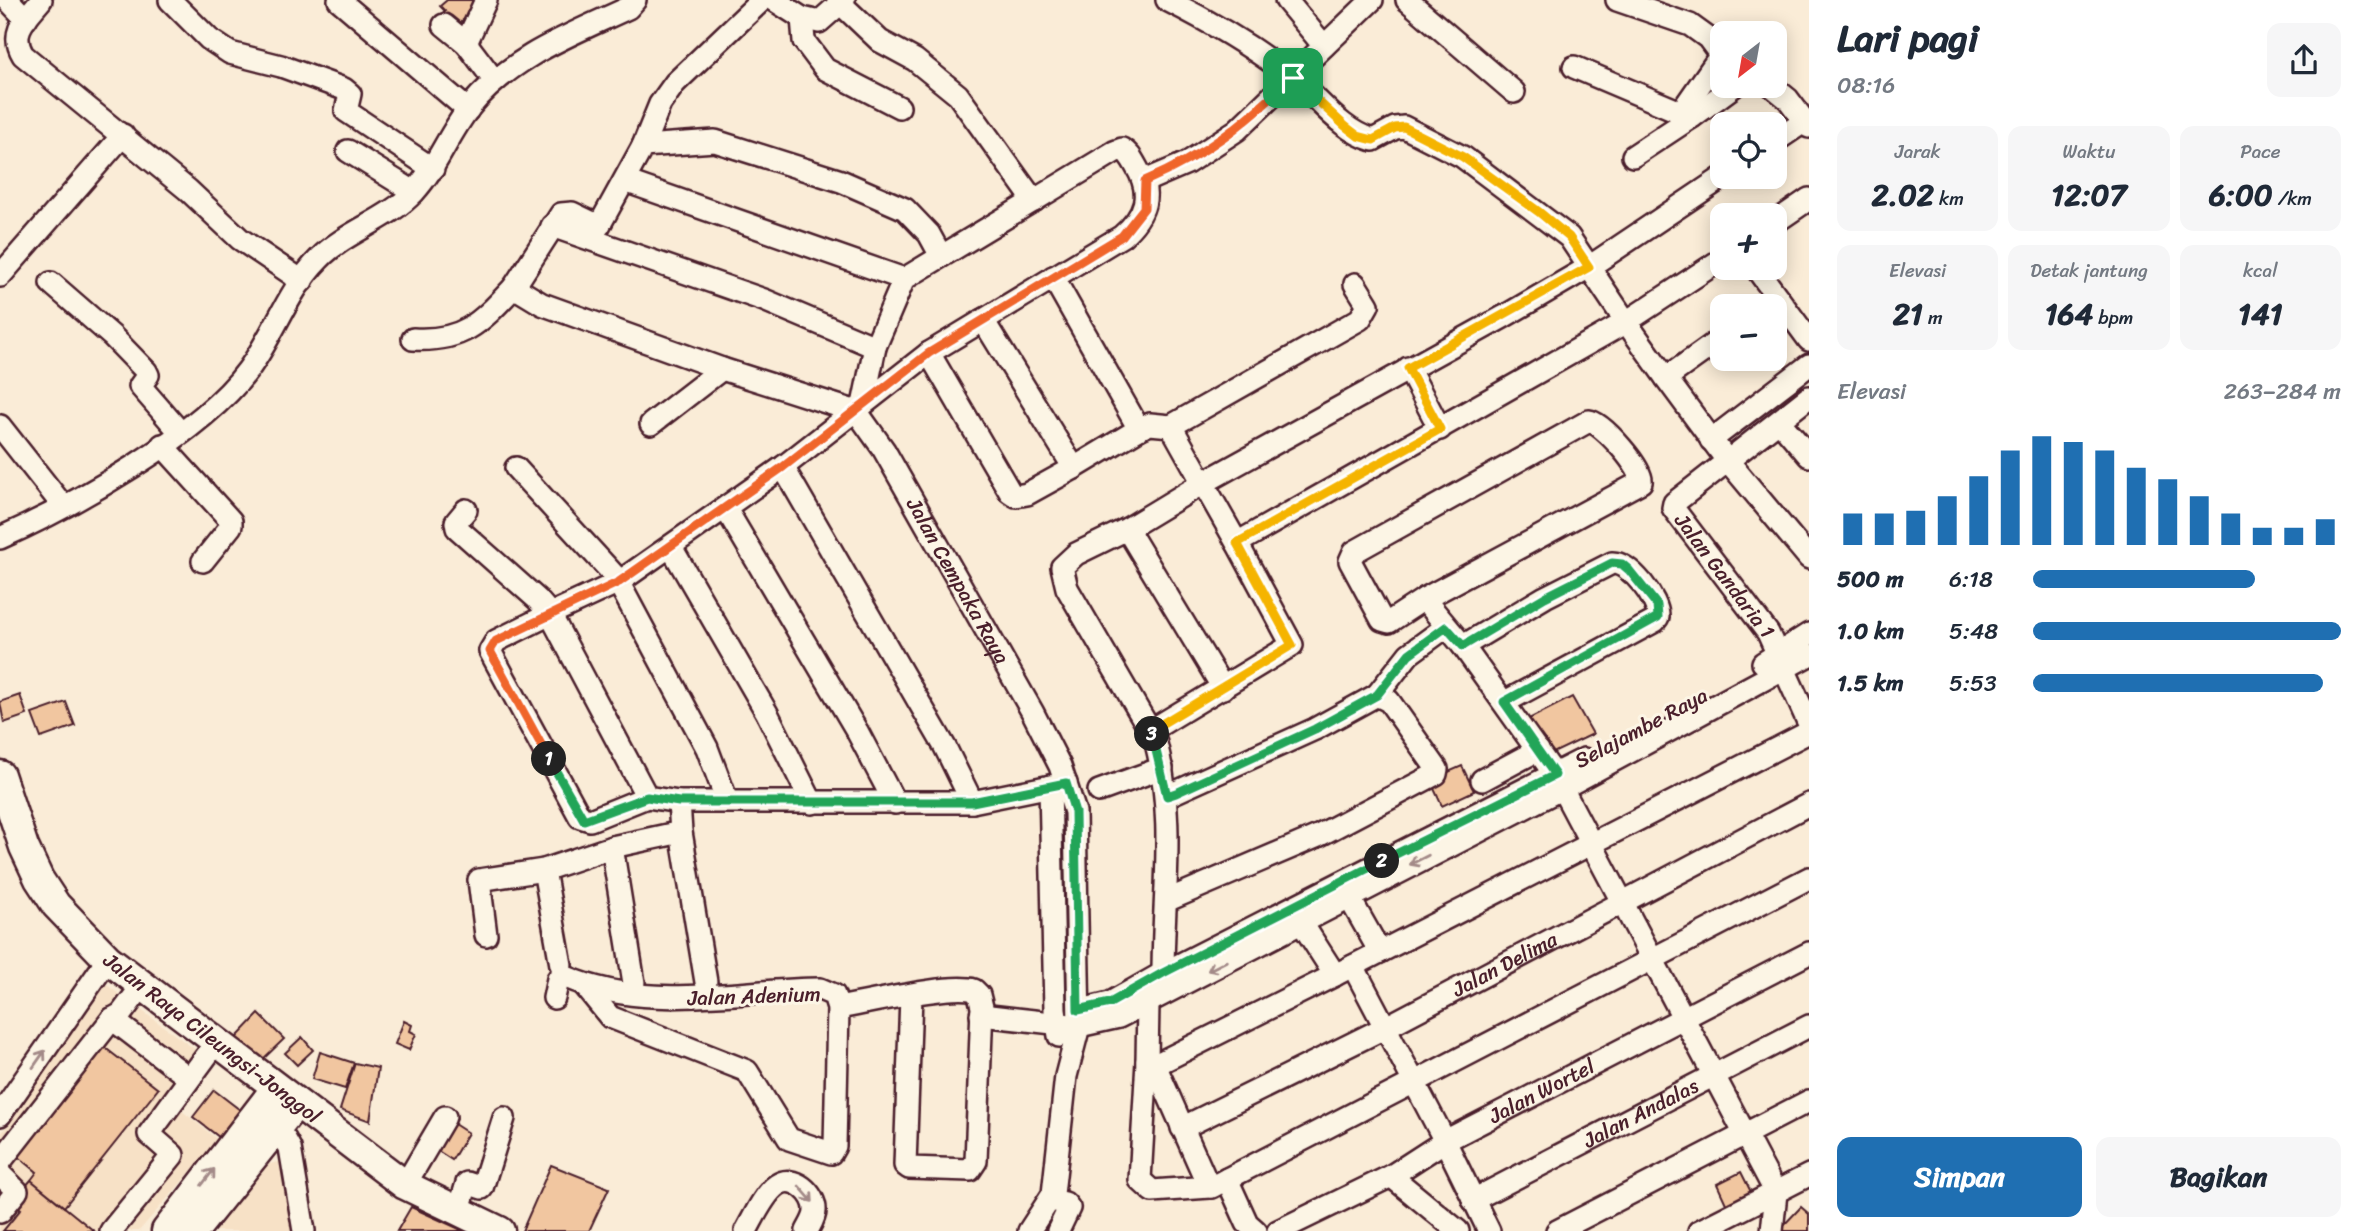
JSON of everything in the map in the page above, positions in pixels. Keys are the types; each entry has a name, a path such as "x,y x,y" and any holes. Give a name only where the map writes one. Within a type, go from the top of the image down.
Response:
{"main road":[{"name":"Jalan Raya Cileungsi-Jonggol","path":"0,775 24,847 40,879 56,905 108,959 405,1185 458,1213 500,1231"},
{"path":"194,1231 274,1131 286,1096"},
{"path":"166,1231 286,1096"}],"street":[{"path":"8,0 26,19"},
{"path":"41,0 17,30 16,37 23,55 188,190 240,239 302,281"},
{"path":"170,0 209,39 230,53 281,66 344,89 350,94 346,111 433,169"},
{"path":"339,0 468,110"},
{"path":"466,43 486,0"},
{"path":"0,538 63,506 162,445 218,404 247,372 302,281 328,250 398,207 414,192 433,169 468,110 494,80 537,50 628,8 635,0"},
{"path":"413,339 436,340 468,330 514,287 561,214 567,212 599,226 643,146 660,104 675,83 762,0"},
{"path":"774,0 802,18 819,22 842,2 880,41 915,60 958,95 1034,201"},
{"path":"1286,0 1324,46"},
{"path":"1145,181 1187,163 1237,130 1372,0"},
{"path":"1407,0 1514,92"},
{"path":"1617,0 1690,26 1710,41"},
{"path":"1182,3 1293,78 1358,136 1373,140 1395,128 1404,127 1463,157 1569,237 1626,322 1720,451 1809,558"},
{"path":"802,18 804,41 825,69 899,107"},
{"path":"444,25 466,43 494,80"},
{"path":"1574,67 1686,114"},
{"path":"1686,114 1710,75"},
{"path":"1633,156 1686,114 1713,98"},
{"path":"1783,98 1807,124 1787,135"},
{"path":"0,276 123,135"},
{"path":"643,146 715,141 841,181 905,209 929,234 941,256"},
{"path":"647,797 590,820 580,817 490,651 496,641 545,608 671,547 783,467 860,409 929,353 1130,228 1144,208 1145,181 1128,153 1122,149 904,279 876,346 860,409"},
{"path":"348,151 414,192"},
{"path":"625,181 904,279"},
{"path":"1710,186 1589,267 1065,562 1061,572 1067,588 1157,748 1167,796 1168,900 1140,1180 1152,1191 1219,1183 1809,878"},
{"path":"1787,214 1809,199"},
{"path":"552,226 764,300 876,346"},
{"path":"1237,543 1626,322 1710,267"},
{"path":"1053,278 1139,429"},
{"path":"51,283 112,336 146,371 148,375 140,386 180,432"},
{"path":"929,353 1010,492 1016,496 1027,494 1139,429 1150,425 1171,426 1360,319 1368,305 1355,284"},
{"path":"514,287 541,304 722,369 860,409"},
{"path":"1787,317 1809,340"},
{"path":"983,320 1074,468"},
{"path":"1666,378 1710,347"},
{"path":"1720,451 1809,365"},
{"path":"1408,368 1440,429"},
{"path":"651,424 722,369"},
{"name":"Jalan Gandaria 1","path":"1779,661 1768,633 1673,508 1674,503 1720,451 1780,422 1809,397"},
{"name":"Jalan Cempaka Raya","path":"860,409 1055,755 1061,794"},
{"path":"1167,796 1252,759 1377,695 1409,654 1435,613 1638,485 1642,475 1600,425 1589,421 1351,555 1350,561 1384,621 1435,613"},
{"path":"1780,422 1809,456"},
{"path":"0,426 63,506"},
{"path":"1099,791 1157,748 1223,688 1289,649 1292,643 1171,426"},
{"path":"162,445 231,521 231,526 203,561"},
{"path":"783,467 946,747 972,802"},
{"path":"516,468 613,573 707,748 727,801"},
{"path":"726,509 857,731 894,803"},
{"path":"466,510 456,522 457,528 545,608 647,797 680,818 706,982"},
{"path":"1127,529 1223,688"},
{"path":"671,547 767,713 812,803"},
{"path":"1463,646 1545,597 1612,563 1626,566 1657,605 1658,617 1655,621 1504,702"},
{"path":"1435,613 1463,646 1559,781 1712,1076 1776,1193 1772,1231"},
{"name":"Selajambe Raya","path":"1158,989 1344,889 1559,781 1779,661 1809,634"},
{"path":"1809,654 1779,661 1809,724"},
{"path":"1168,900 1318,836 1436,774 1436,766 1389,701 1377,695"},
{"path":"1151,1063 1380,952 1809,732"},
{"path":"1482,780 1538,750"},
{"path":"486,935 479,880 544,870 612,847 727,801 972,802 1061,794 1066,1076 1051,1199 1029,1231"},
{"name":"Jalan Delima","path":"1182,1128 1387,1027 1809,804"},
{"path":"612,847 634,983"},
{"path":"544,870 561,964"},
{"path":"1344,889 1380,952"},
{"path":"1297,915 1344,970 1387,1027 1489,1231"},
{"name":"Jalan Wortel","path":"1278,1231 1391,1176 1445,1141 1809,953"},
{"path":"0,1115 108,959"},
{"name":"Jalan Adenium","path":"554,998 558,979 562,977 619,993 671,999 820,989 834,995 838,1008 970,988 979,995 981,1015"},
{"path":"584,985 610,1017 747,1071 789,1139 831,1153 836,1133 838,1008"},
{"path":"0,1162 112,1019 121,1014 142,986"},
{"path":"911,996 905,1160 909,1168 970,1170 974,1167 981,1015 1119,1017 1158,989"},
{"path":"1067,1018 1158,989"},
{"path":"112,1019 189,1078"},
{"name":"Jalan Andalas","path":"1473,1200 1809,1026"},
{"path":"111,1231 173,1155 149,1134 216,1043"},
{"path":"1151,1063 1182,1128 1256,1231"},
{"path":"1557,1231 1809,1101"},
{"path":"405,1185 444,1117"},
{"path":"458,1213 467,1183 482,1188 505,1118"},
{"path":"274,1131 285,1139 290,1148 304,1231"},
{"path":"0,1174 17,1191 0,1212"},
{"path":"1699,1231 1809,1175"},
{"path":"1391,1176 1458,1231"},
{"path":"746,1231 775,1186 785,1181 798,1184 814,1200 815,1215 807,1231"},
{"path":"1051,1199 1065,1203 1069,1208 1058,1231"}],"shaded area":[{"path":"104,983 215,1064 181,1110 218,1140 139,1231 0,1231 0,1136"},
{"path":"288,1160 305,1231 215,1231 265,1165"}],"building":[{"path":"447,0 479,0 482,4 457,25 442,13 445,11 440,6"},
{"path":"20,695 27,715 4,723 0,702"},
{"path":"1572,697 1593,734 1549,755 1527,720"},
{"path":"66,702 75,726 41,738 32,714"},
{"path":"1462,766 1474,791 1442,806 1430,780"},
{"path":"259,1014 284,1039 260,1062 236,1038"},
{"path":"404,1021 412,1025 410,1031 416,1034 409,1050 395,1044"},
{"path":"302,1037 313,1050 297,1065 285,1053"},
{"path":"99,1043 158,1089 64,1207 31,1180 37,1172 13,1152"},
{"path":"320,1052 354,1063 345,1089 312,1079"},
{"path":"355,1063 378,1068 370,1121 340,1110"},
{"path":"214,1090 240,1110 219,1137 193,1117"},
{"path":"451,1122 468,1133 452,1160 435,1149"},
{"path":"551,1165 609,1188 589,1231 522,1231"},
{"path":"1741,1172 1752,1194 1727,1206 1717,1184"},
{"path":"31,1180 94,1231 3,1231 21,1209 12,1202"},
{"path":"411,1207 464,1231 397,1231"},
{"path":"1801,1207 1809,1214 1809,1231 1782,1231 1780,1229"}],"route":[{"path":"1293,78 1358,136 1373,140 1395,128 1404,127 1463,157 1569,237 1589,267 1505,317 1408,368 1440,429 1237,543 1292,645 1176,718 1150,731 1159,753 1167,796 1315,729 1377,695 1409,654 1446,627 1463,646 1585,574 1617,562 1626,566 1659,608 1655,621 1504,702 1555,775 1340,882 1110,1003 1097,1008 1078,1010 1075,812 1071,792 1066,783 972,802 679,802 647,797 590,820 580,817 490,651 494,643 619,582 783,467 857,412 929,353 1122,236 1144,208 1145,181 1187,163 1237,130 1293,78"}]}
